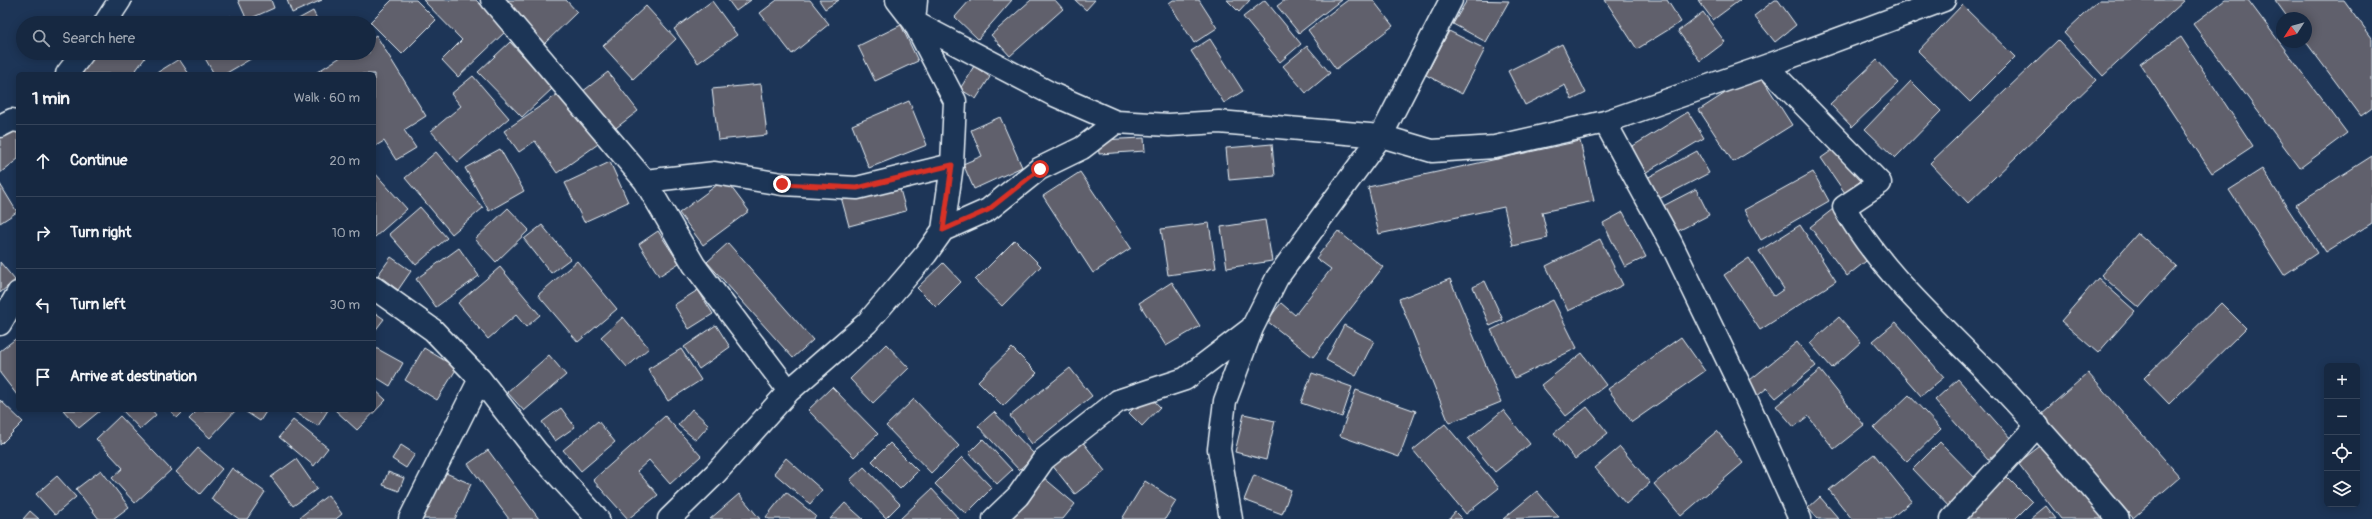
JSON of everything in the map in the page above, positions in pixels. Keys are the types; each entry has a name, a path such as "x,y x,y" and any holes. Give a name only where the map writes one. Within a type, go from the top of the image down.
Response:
{"street":[{"path":"110,16 120,0"},
{"path":"492,0 645,181 694,265 789,391"},
{"path":"669,519 715,474 789,391 867,323 926,254 943,230 952,165 955,101 914,22 897,0"},
{"path":"914,22 916,0"},
{"path":"1231,519 1219,449 1225,401 1252,328 1277,278 1380,136 1451,0"},
{"path":"914,22 1052,94 1116,122 1169,125 1219,122 1380,136 1432,151 1495,147 1605,122 1766,66 1944,0"},
{"path":"69,72 78,60"},
{"path":"1766,66 1880,183 1844,207 1871,248 1908,290 2038,425 2118,519"},
{"path":"0,126 12,120 16,121"},
{"path":"943,230 988,210 1040,169 1082,148 1116,122"},
{"path":"1605,122 1671,243 1745,396 1800,519"},
{"path":"645,181 715,173 782,184 857,188 952,165"},
{"path":"376,289 433,330 480,379 537,452 598,519"},
{"path":"0,324 16,296"},
{"path":"994,519 1018,496 1044,459 1118,400 1185,379 1252,328"},
{"path":"410,519 480,379"},
{"path":"1952,519 2038,425"}],"building":[{"path":"238,0 271,0 274,8 256,16 245,16"},
{"path":"287,0 322,0 292,13"},
{"path":"392,0 416,0 436,20 402,54 376,28 376,16"},
{"path":"423,0 476,0 506,31 458,77 442,60 462,40"},
{"path":"503,0 566,0 577,12 544,44"},
{"path":"728,0 751,0 736,11"},
{"path":"777,0 810,0 829,24 792,54 760,13"},
{"path":"819,0 839,0 825,9"},
{"path":"970,0 1012,0 978,39 955,17"},
{"path":"1031,0 1055,0 1063,9 1010,56 991,35"},
{"path":"1075,0 1095,0 1086,10"},
{"path":"1173,0 1199,0 1217,28 1194,43 1169,3"},
{"path":"1227,0 1250,0 1239,12"},
{"path":"1265,0 1301,44 1280,62 1243,17"},
{"path":"1285,0 1341,0 1299,33 1277,6"},
{"path":"1348,0 1373,0 1393,26 1336,69 1308,30"},
{"path":"1467,0 1509,1 1486,42 1453,24"},
{"path":"1605,0 1667,0 1681,22 1637,49"},
{"path":"1698,0 1740,0 1713,20"},
{"path":"1775,0 1778,0 1796,25 1775,42 1754,16"},
{"path":"2099,0 2185,0 2103,76 2064,33"},
{"path":"2225,0 2248,0 2276,38 2276,48 2284,48 2347,133 2300,168 2193,24"},
{"path":"2275,0 2344,0 2372,38 2372,108 2361,116 2310,48 2312,48 2312,12 2284,12"},
{"path":"712,1 737,35 698,63 674,29"},
{"path":"1962,5 2015,57 1970,102 1918,51"},
{"path":"646,6 676,39 633,79 603,46"},
{"path":"313,11 316,16 304,16"},
{"path":"1703,12 1725,42 1700,61 1678,31"},
{"path":"901,25 918,61 875,81 858,46"},
{"path":"1449,31 1485,49 1462,94 1426,75"},
{"path":"376,35 426,116 404,130 416,148 396,160 384,141 376,146 376,72 317,72 336,60 376,60"},
{"path":"2181,37 2253,146 2212,173 2140,64"},
{"path":"1210,39 1243,91 1224,103 1191,51"},
{"path":"2058,40 2096,80 1968,203 1930,163"},
{"path":"510,42 553,88 522,117 478,72"},
{"path":"1562,44 1586,93 1572,100 1565,85 1525,105 1508,71"},
{"path":"1307,46 1330,73 1306,93 1283,66"},
{"path":"88,60 144,60 134,72 79,72"},
{"path":"180,60 188,72 158,72"},
{"path":"206,60 249,60 228,72 213,72"},
{"path":"1877,60 1898,83 1852,127 1830,104"},
{"path":"974,66 990,77 976,99 960,89"},
{"path":"608,72 638,111 612,131 582,92"},
{"path":"1758,72 1792,125 1733,162 1699,110"},
{"path":"473,76 509,118 458,162 431,131 461,106 451,94"},
{"path":"1911,81 1941,111 1895,158 1865,129"},
{"path":"761,84 767,135 718,140 712,89"},
{"path":"564,90 601,142 557,173 535,141 519,152 504,131"},
{"path":"909,101 927,145 869,168 852,125"},
{"path":"1688,112 1704,138 1643,174 1628,149"},
{"path":"1000,117 1022,167 974,189 963,164 982,156 971,130"},
{"path":"16,129 16,161 0,173 0,136"},
{"path":"1144,138 1145,151 1099,154 1098,140"},
{"path":"1580,141 1594,201 1542,212 1548,238 1513,246 1504,207 1379,234 1368,187"},
{"path":"1272,144 1275,176 1229,180 1226,148"},
{"path":"1838,146 1862,180 1845,193 1821,158"},
{"path":"500,149 524,191 489,211 465,168"},
{"path":"1697,151 1709,173 1657,200 1645,179"},
{"path":"436,152 483,208 452,234 405,178"},
{"path":"2372,156 2372,223 2326,252 2295,205"},
{"path":"610,162 628,202 584,222 565,183"},
{"path":"2262,169 2317,253 2284,275 2229,190"},
{"path":"1080,172 1131,248 1093,273 1043,196"},
{"path":"1813,172 1829,201 1761,240 1744,210"},
{"path":"376,174 407,209 376,236"},
{"path":"725,179 749,211 703,245 679,213"},
{"path":"898,182 906,211 849,226 841,197"},
{"path":"0,184 16,213 0,223"},
{"path":"1696,189 1709,215 1676,232 1663,206"},
{"path":"420,207 447,238 416,265 389,234"},
{"path":"508,208 529,230 496,262 475,239"},
{"path":"1833,209 1870,258 1847,276 1810,227"},
{"path":"1623,212 1646,257 1625,267 1603,223"},
{"path":"1265,220 1272,261 1227,268 1221,227"},
{"path":"1209,223 1216,268 1168,275 1161,229"},
{"path":"542,225 570,259 551,273 524,239"},
{"path":"1800,225 1836,281 1760,330 1724,275 1749,258 1774,296 1784,289 1759,251"},
{"path":"658,231 679,263 659,276 639,244"},
{"path":"1338,231 1383,267 1313,357 1267,321 1281,303 1295,315 1331,269 1316,258"},
{"path":"2138,233 2176,266 2139,308 2101,275"},
{"path":"1600,239 1623,285 1568,311 1546,266"},
{"path":"1015,240 1041,266 1002,306 975,280"},
{"path":"728,243 813,340 793,358 707,262"},
{"path":"459,248 479,276 436,307 416,279"},
{"path":"391,257 411,271 398,290 378,275"},
{"path":"577,261 617,309 578,342 538,295"},
{"path":"0,262 15,280 0,293"},
{"path":"943,263 961,282 936,307 917,288"},
{"path":"500,267 540,315 526,327 516,315 488,339 458,303"},
{"path":"2098,278 2135,311 2098,353 2061,321"},
{"path":"1450,279 1501,402 1449,423 1399,299"},
{"path":"1485,281 1503,320 1490,326 1473,287"},
{"path":"1172,282 1200,326 1166,346 1139,303"},
{"path":"698,290 713,314 689,329 674,305"},
{"path":"1553,300 1577,348 1515,378 1491,330"},
{"path":"2221,303 2246,328 2169,404 2144,378"},
{"path":"376,313 384,319 376,329"},
{"path":"623,317 649,348 627,367 601,337"},
{"path":"1839,317 1861,342 1832,368 1810,343"},
{"path":"1896,322 1944,377 1921,396 1873,341"},
{"path":"716,325 730,347 699,369 684,347"},
{"path":"1344,325 1374,341 1356,376 1326,360"},
{"path":"1681,337 1705,371 1632,422 1608,389"},
{"path":"16,339 16,394 0,373 0,351"},
{"path":"1797,342 1816,366 1776,398 1767,388 1756,397 1745,384"},
{"path":"886,344 909,368 873,403 850,379"},
{"path":"376,348 403,363 390,386 376,377"},
{"path":"424,348 457,368 437,400 405,380"},
{"path":"1012,348 1037,373 1003,406 978,381"},
{"path":"681,349 701,380 668,401 648,369"},
{"path":"1582,353 1606,385 1566,416 1541,385"},
{"path":"549,355 566,375 524,411 507,392"},
{"path":"1070,368 1092,396 1032,444 1010,416"},
{"path":"1820,370 1864,425 1834,449 1808,416 1794,427 1776,406"},
{"path":"1312,373 1352,387 1342,417 1301,403"},
{"path":"2088,373 2180,477 2133,518 2041,414"},
{"path":"1958,379 2011,439 1988,460 1935,400"},
{"path":"832,387 878,434 854,457 808,410"},
{"path":"1356,390 1416,411 1399,457 1340,436"},
{"path":"376,391 386,400 376,410"},
{"path":"1148,394 1160,407 1142,426 1129,413"},
{"path":"1909,395 1941,429 1907,462 1874,428"},
{"path":"914,399 959,446 931,473 886,426"},
{"path":"0,400 23,422 0,445"},
{"path":"1587,407 1608,433 1575,459 1554,433"},
{"path":"561,408 575,427 555,441 542,422"},
{"path":"692,409 709,425 696,440 678,425"},
{"path":"1503,410 1530,444 1495,472 1468,439"},
{"path":"65,412 99,412 79,428"},
{"path":"124,412 154,412 156,415 140,429"},
{"path":"172,412 183,412 177,418"},
{"path":"196,412 234,412 210,438 189,419"},
{"path":"246,412 266,412 260,421"},
{"path":"294,412 327,412 318,426"},
{"path":"337,412 374,412 357,430"},
{"path":"994,412 1035,455 1019,470 978,426"},
{"path":"1244,414 1275,421 1266,460 1235,452"},
{"path":"120,416 171,470 135,503 112,478 123,468 96,439"},
{"path":"665,416 701,456 670,484 649,460 637,471 658,495 628,519 593,480"},
{"path":"293,420 328,448 314,466 279,437"},
{"path":"598,421 615,442 581,471 563,450"},
{"path":"1445,424 1499,488 1466,514 1413,450"},
{"path":"1717,431 1743,463 1681,516 1654,484"},
{"path":"983,439 1012,470 997,484 969,453"},
{"path":"1082,441 1105,471 1075,494 1052,465"},
{"path":"1940,442 1980,483 1952,510 1913,469"},
{"path":"890,443 918,471 900,489 872,461"},
{"path":"2044,443 2103,519 2061,519 2018,463"},
{"path":"401,445 415,454 406,468 392,459"},
{"path":"1620,447 1650,483 1626,504 1595,468"},
{"path":"198,448 222,469 200,494 176,472"},
{"path":"488,450 539,519 509,519 468,464"},
{"path":"1874,454 1912,501 1890,519 1852,519 1829,490"},
{"path":"962,457 992,488 966,514 935,484"},
{"path":"786,458 822,490 810,504 774,473"},
{"path":"296,459 317,489 293,506 271,477"},
{"path":"864,467 900,504 886,518 850,480"},
{"path":"232,468 265,492 247,519 239,519 211,499"},
{"path":"101,470 129,507 113,519 99,519 76,489"},
{"path":"439,470 471,484 455,519 418,519"},
{"path":"388,472 404,478 399,491 383,485"},
{"path":"1254,475 1291,490 1282,514 1244,500"},
{"path":"2005,475 2032,502 2015,519 1962,519"},
{"path":"57,476 76,497 55,515 36,494"},
{"path":"1043,477 1075,504 1063,519 1010,519"},
{"path":"1145,481 1176,501 1165,519 1122,519"},
{"path":"932,489 959,519 900,519"},
{"path":"1537,491 1559,517 1503,519"},
{"path":"786,492 816,516 814,519 769,519 766,517"},
{"path":"739,494 760,519 710,519"},
{"path":"328,495 342,514 336,519 302,519 300,517"},
{"path":"1820,497 1839,519 1818,519 1808,508"},
{"path":"845,503 863,519 830,519"},
{"path":"2046,506 2056,519 2030,519"},
{"path":"30,511 39,519 23,519"},
{"path":"1455,512 1462,519 1449,519"}],"route":[{"path":"782,184 857,188 952,165 943,230 988,210 1040,169"}]}
